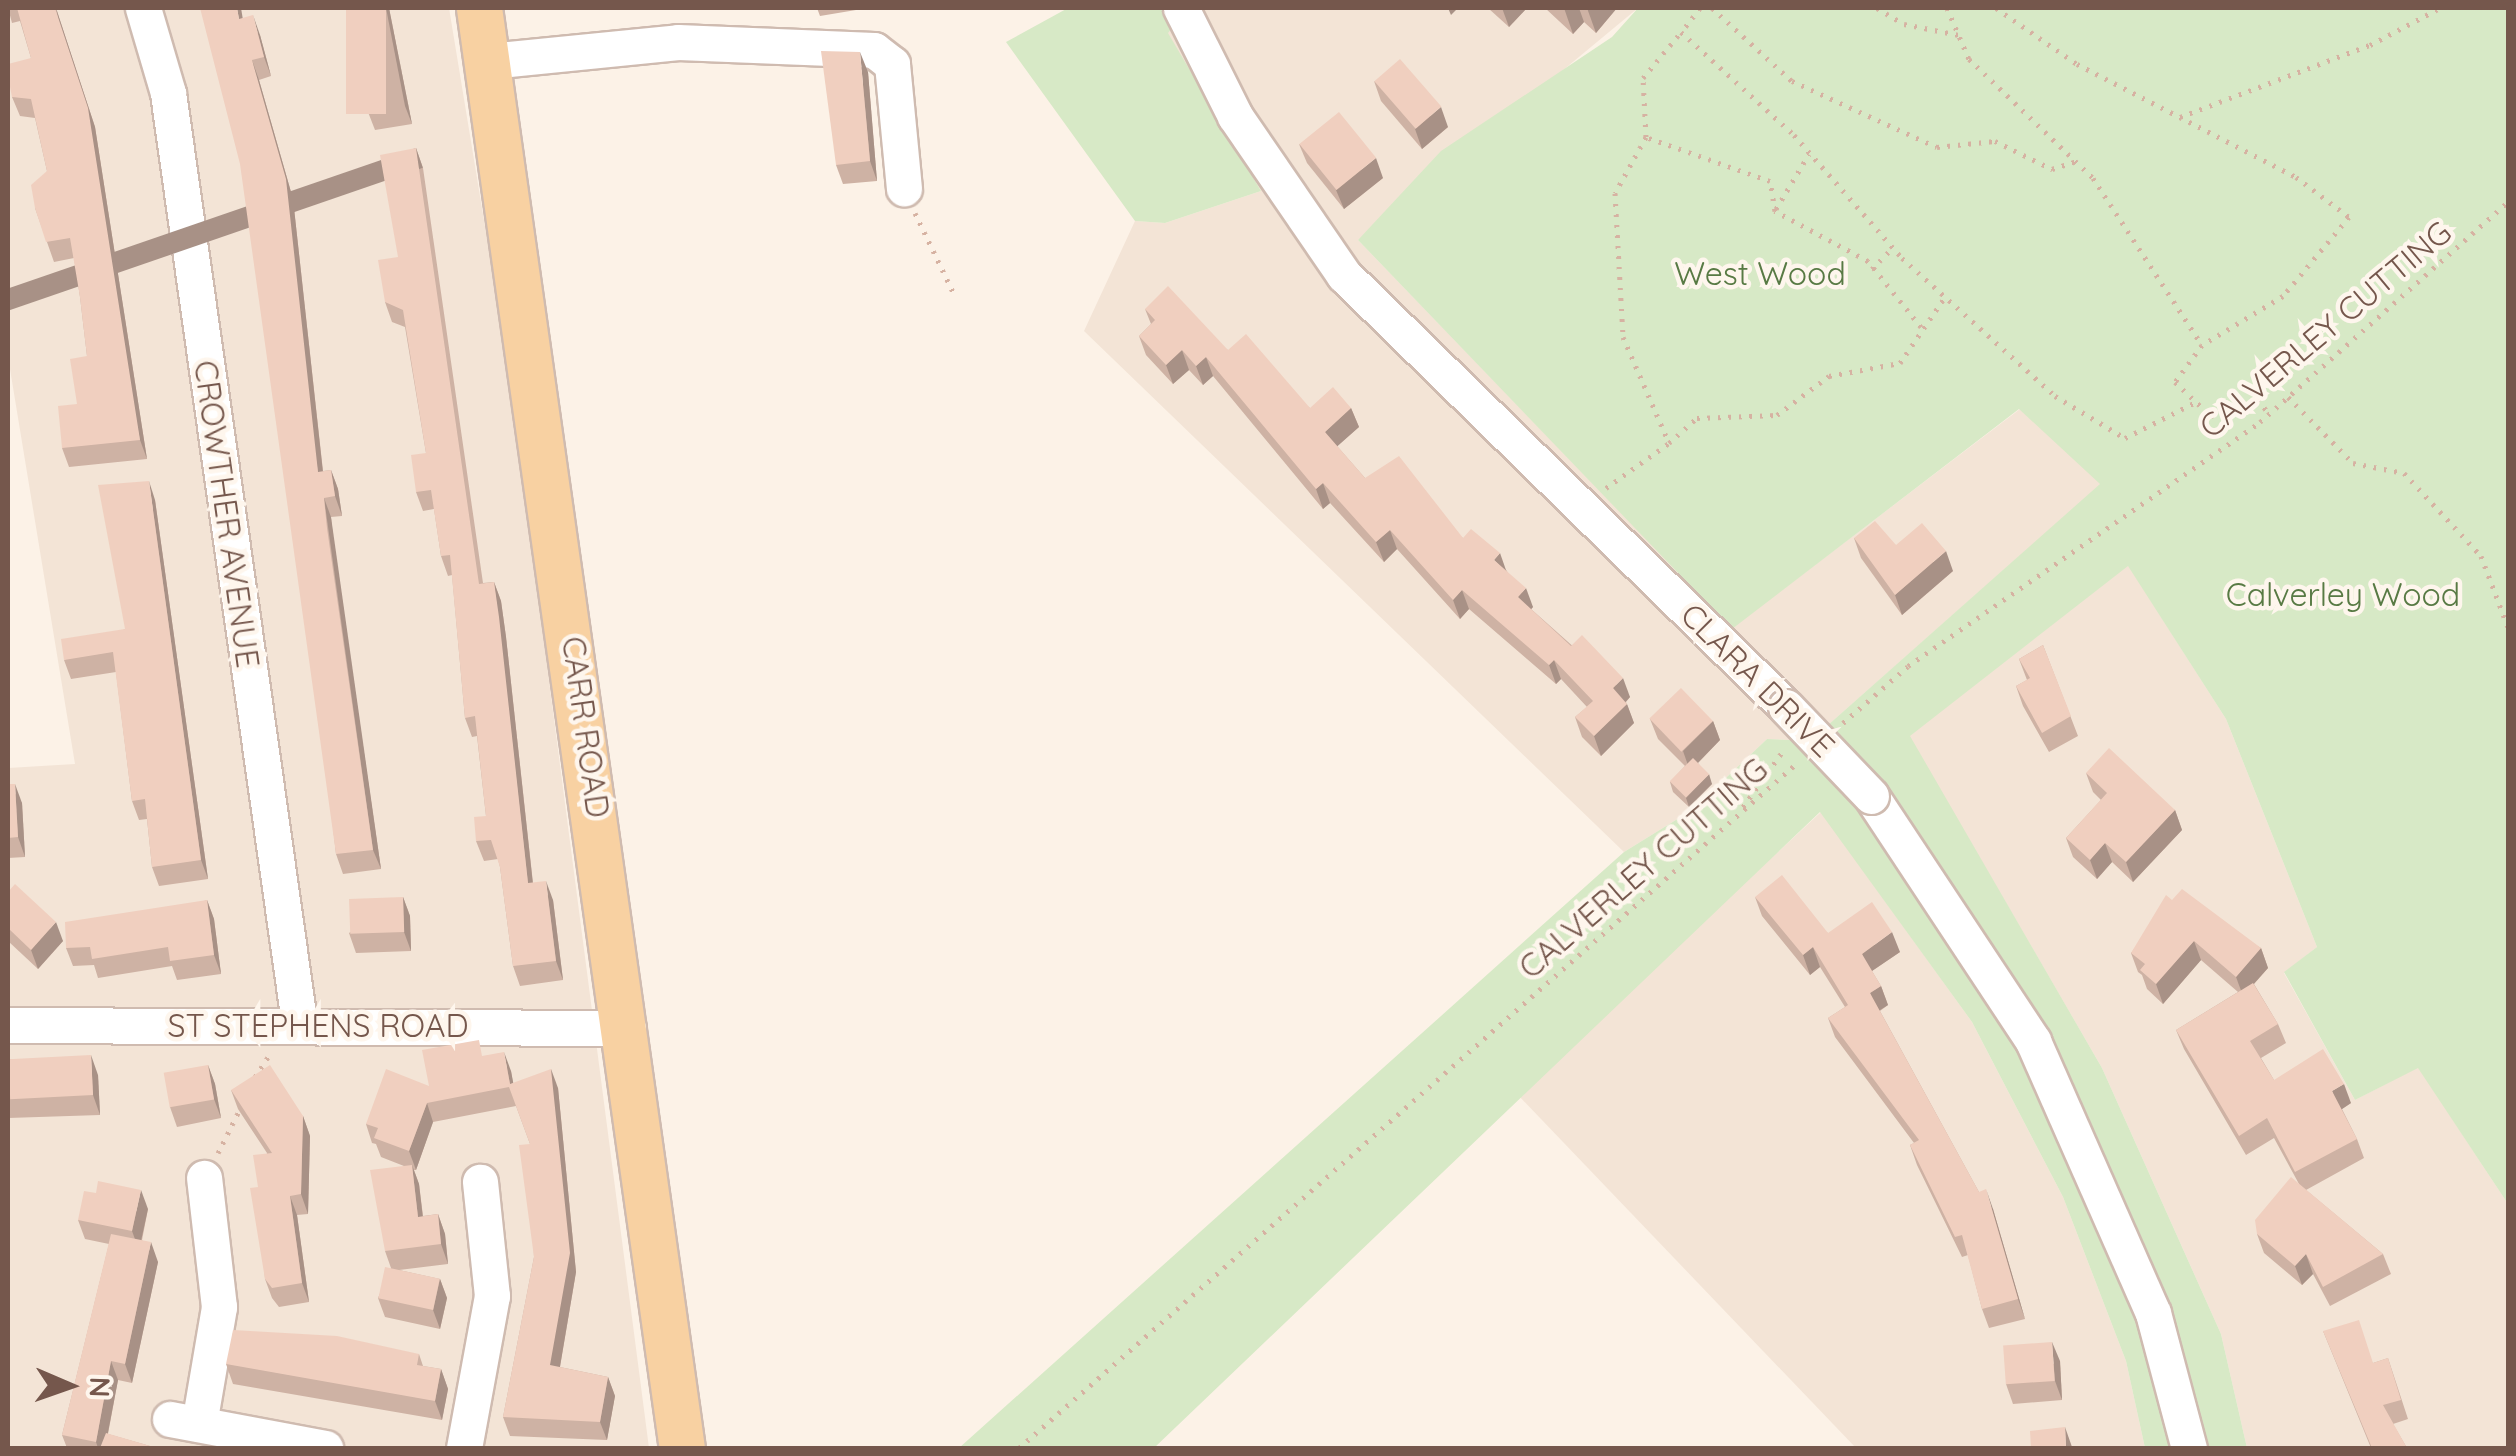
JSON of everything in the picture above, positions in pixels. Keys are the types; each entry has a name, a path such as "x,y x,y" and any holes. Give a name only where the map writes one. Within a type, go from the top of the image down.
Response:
{"main road":[{"name":"CARR ROAD","path":"479,8 628,1028 682,1448"}],"street":[{"name":"CROWTHER AVENUE","path":"143,8 168,93 290,1023"},
{"name":"CLARA DRIVE","path":"1181,8 1235,116 1344,275 1808,728 1871,796 2033,1041 2153,1313 2189,1448"},
{"path":"489,61 678,42 874,50 892,64 910,203"},
{"name":"ST STEPHENS ROAD","path":"8,1025 290,1023 628,1028"},
{"path":"204,1178 219,1307 184,1422 324,1448"},
{"path":"464,1448 492,1296 480,1182"}],"path":[{"path":"1669,444 1623,336 1614,193 1646,138 1643,78 1700,8"},
{"path":"1712,8 1792,81 1937,147 1995,141 2052,169 2076,161"},
{"path":"1877,8 1904,24 1959,35"},
{"path":"1947,8 1969,59 2076,161 2202,345"},
{"path":"1996,8 2076,64 2296,176 2349,217 2283,296 2202,345 2175,382 2211,416 2258,399 2269,414"},
{"path":"2180,117 2370,45 2440,8"},
{"path":"1681,32 1810,152 1892,247 2055,396 2125,438 2196,402"},
{"path":"1646,138 1770,181 1774,211"},
{"path":"1774,211 1810,152"},
{"name":"CALVERLEY CUTTING","path":"1018,1448 1736,817 1808,728 1908,666 2269,414 2508,202"},
{"path":"910,203 954,296"},
{"path":"1774,211 1872,269 1921,327"},
{"path":"1872,269 1892,247"},
{"path":"1581,505 1669,444 1697,418 1778,415 1829,376 1900,363 1944,297"},
{"path":"2288,397 2353,463 2404,472 2481,556 2508,626"},
{"path":"1736,817 1808,728"},
{"path":"204,1178 290,1023"}],"shaded area":[{"path":"8,8 449,8 508,366 649,1448 8,1448 8,768 75,764 8,357"},
{"path":"1189,8 1638,8 1358,240 1732,628 2020,409 2101,484 1810,741 1767,739 1692,810 1624,852 1084,331 1135,221 1165,223 1261,191 1167,33"},
{"path":"2128,565 2226,719 2317,947 2284,973 2355,1100 2418,1067 2508,1204 2508,1448 2247,1448 2221,1334 2102,1068 1909,736"},
{"path":"1821,812 1972,1022 2063,1197 2126,1361 2145,1448 1856,1448 1517,1094"}],"green space":[{"path":"1068,8 1189,8 1168,33 1261,191 1165,223 1135,221 1006,42"},
{"name":"West Wood","path":"1638,8 2508,8 2508,1204 2418,1068 2355,1100 2284,972 2317,947 2226,719 2128,566 1910,736 2102,1068 2221,1334 2247,1448 2145,1448 2126,1361 2063,1197 1972,1022 1820,812 1154,1448 959,1448 1624,852 1692,810 1767,739 1810,741 2100,484 2019,409 1732,629 1358,240 1441,151 1612,37"}],"building":[{"path":"17,8 55,8 88,108 140,440 62,448 58,406 77,404 70,359 87,356 70,238 46,242 35,208 31,185 47,171 31,99 12,97 8,64 31,58"},
{"path":"200,8 237,8 239,19 253,15 264,57 252,60 286,179 318,472 331,470 335,496 324,498 327,528 373,850 336,854 240,164"},
{"path":"346,8 386,8 386,114 346,114"},
{"path":"821,51 860,52 870,161 836,165"},
{"path":"1400,59 1441,107 1416,129 1374,81"},
{"path":"1339,112 1376,158 1336,190 1299,144"},
{"path":"416,148 479,584 494,582 528,883 546,881 556,961 513,966 500,867 491,840 476,841 474,817 486,816 475,716 465,718 450,555 441,556 431,490 416,492 411,455 426,453 403,310 385,302 378,260 398,257 380,155"},
{"path":"1168,286 1228,350 1246,334 1310,408 1333,387 1351,408 1325,432 1365,478 1399,456 1463,538 1471,529 1500,553 1494,560 1526,588 1518,597 1571,646 1582,635 1623,678 1613,688 1627,704 1594,736 1575,717 1593,701 1554,660 1549,665 1462,590 1453,600 1390,530 1376,542 1323,483 1316,489 1206,357 1196,366 1182,350 1166,365 1139,336 1155,320 1145,309"},
{"path":"149,481 201,860 152,867 145,799 132,801 113,652 64,660 61,639 125,629 98,485"},
{"path":"1875,521 1896,545 1922,523 1946,551 1895,595 1854,538"},
{"path":"2043,645 2071,716 2042,733 2016,686 2030,678 2019,659"},
{"path":"1681,688 1713,721 1681,752 1649,719"},
{"path":"2109,748 2175,810 2126,862 2105,843 2090,860 2066,838 2107,793 2086,773"},
{"path":"1693,758 1709,774 1686,798 1670,781"},
{"path":"8,784 15,784 18,837 8,838"},
{"path":"1782,875 1828,933 1872,902 1892,932 1862,954 1881,986 1870,993 1979,1192 1986,1189 2018,1299 1982,1309 1962,1235 1955,1237 1910,1145 1919,1140 1828,1018 1848,1005 1813,947 1803,955 1755,897"},
{"path":"15,884 56,922 31,950 8,928 8,892"},
{"path":"2182,889 2261,948 2236,977 2194,941 2156,984 2140,970 2145,964 2131,953 2166,895 2172,900"},
{"path":"403,897 404,932 350,934 349,899"},
{"path":"207,900 214,955 170,961 168,947 92,959 90,947 66,948 65,922"},
{"path":"2253,983 2278,1024 2250,1041 2274,1080 2323,1049 2344,1084 2332,1091 2357,1139 2295,1172 2267,1118 2239,1136 2176,1030"},
{"path":"479,1040 482,1056 504,1052 510,1084 551,1069 570,1253 550,1365 608,1377 600,1422 503,1417 534,1257 519,1145 530,1144 509,1087 427,1103 409,1151 374,1138 378,1128 366,1124 386,1069 429,1086 422,1050"},
{"path":"91,1055 93,1095 10,1099 8,1059"},
{"path":"208,1065 214,1099 170,1107 164,1073"},
{"path":"270,1065 303,1116 301,1194 290,1196 302,1283 272,1288 265,1279 250,1188 258,1187 253,1155 272,1153 231,1090"},
{"path":"412,1165 418,1217 438,1214 441,1244 385,1251 370,1170"},
{"path":"2291,1177 2383,1254 2323,1287 2306,1254 2295,1266 2257,1234 2255,1220"},
{"path":"98,1181 141,1190 132,1231 78,1220 84,1191 96,1193"},
{"path":"111,1234 151,1242 125,1364 111,1361 96,1442 62,1435"},
{"path":"385,1267 440,1279 433,1310 378,1298"},
{"path":"2359,1320 2373,1363 2388,1358 2401,1400 2383,1405 2407,1448 2372,1448 2323,1331"},
{"path":"233,1330 337,1336 419,1354 417,1365 441,1369 435,1401 226,1364"},
{"path":"2052,1342 2055,1381 2006,1384 2003,1345"},
{"path":"2065,1427 2066,1448 2031,1448 2030,1431"},
{"path":"106,1433 157,1448 100,1448"}],"park label":[{"name":"Calverley Wood","path":"2343,594"}]}
